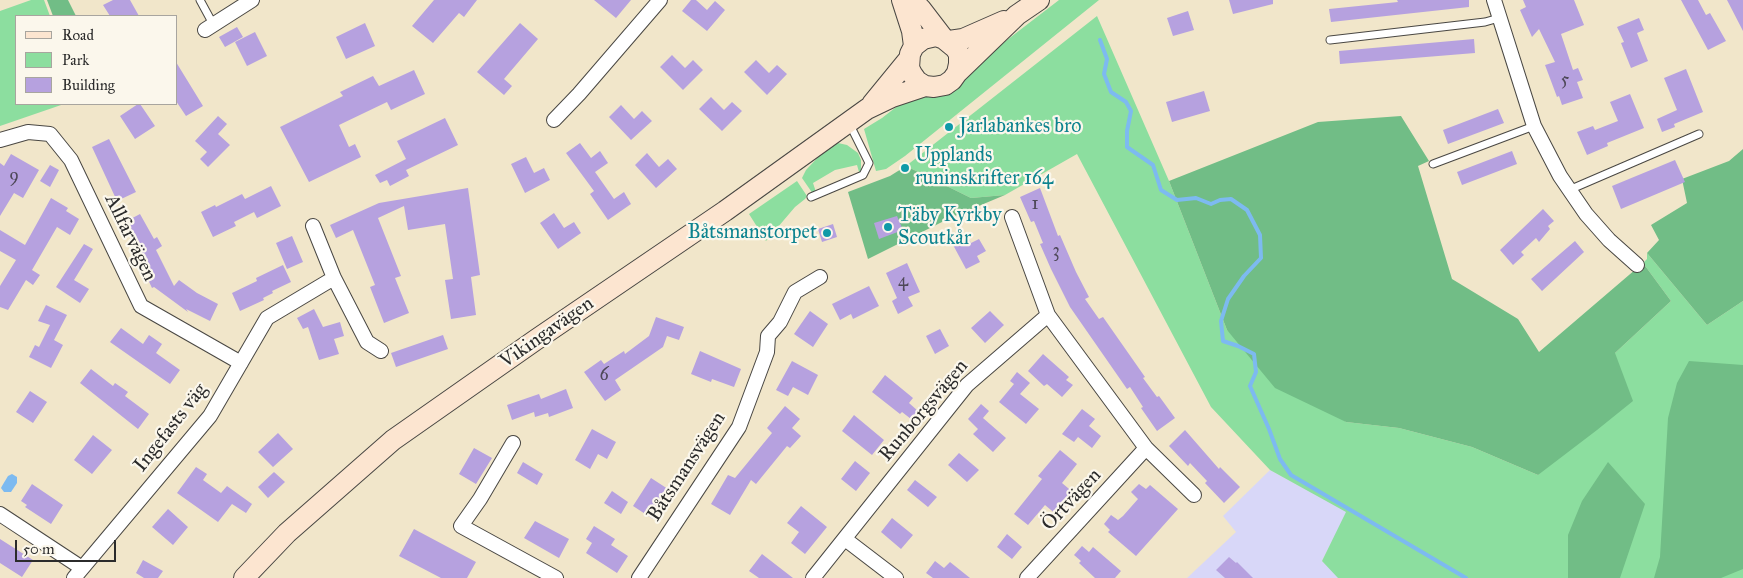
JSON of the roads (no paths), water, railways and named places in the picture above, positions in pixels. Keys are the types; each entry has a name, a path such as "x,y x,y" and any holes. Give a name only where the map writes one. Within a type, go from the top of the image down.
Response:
{"main road":[{"path":"902,0 912,31 912,74 917,81 925,86"},
{"path":"912,0 959,54 957,73"},
{"name":"Vikingavägen","path":"244,578 287,533 393,440 726,211 867,109 892,97 925,86 945,85 1017,16 1039,0"},
{"name":"Vikingavägen","path":"867,109 918,42 927,37 936,36 947,40 962,39 1017,16"}],"street":[{"path":"209,27 252,0"},
{"path":"554,120 580,94 660,0"},
{"path":"1494,0 1534,126 1560,176 1586,214 1609,240 1637,265"},
{"name":"Allfarvägen","path":"0,138 28,132 50,134 71,160 141,306 242,362"},
{"path":"1012,217 1048,316 1146,448 1194,495"},
{"path":"313,226 334,278 368,342 381,351"},
{"name":"Båtsmansvägen","path":"639,578 740,427 767,352 768,336 780,322 795,292 820,277"},
{"name":"Ingefasts väg","path":"0,514 78,573 210,416 267,318 334,278"},
{"name":"Runborgsvägen","path":"813,578 967,385 1048,316"},
{"path":"513,443 480,499 461,526 556,578"},
{"name":"Örtvägen","path":"1027,578 1146,448"},
{"path":"844,539 896,578"}],"lane":[{"path":"200,0 209,27"},
{"path":"1330,40 1485,22 1499,18"},
{"path":"811,197 863,175 869,163 849,122"},
{"path":"1433,164 1534,126"},
{"path":"1569,190 1699,134"}],"water":[{"path":"12,474 17,477 17,483 11,492 4,492 1,488 8,476"}],"waterway":[{"path":"1100,40 1107,59 1104,74 1111,92 1126,102 1131,111 1127,131 1127,147 1153,165 1161,190 1177,200 1196,198 1211,204 1220,200 1231,199 1247,210 1260,235 1261,258 1244,276 1228,299 1221,321 1223,341 1254,354 1256,372 1250,386 1280,459 1291,475 1466,578"}],"place":[{"name":"Jarlabankes bro","path":"949,127"},
{"name":"Upplands runinskrifter 164","path":"905,168"},
{"name":"Täby Kyrkby Scoutkår","path":"888,227"},
{"name":"Båtsmanstorpet","path":"827,233"}]}
